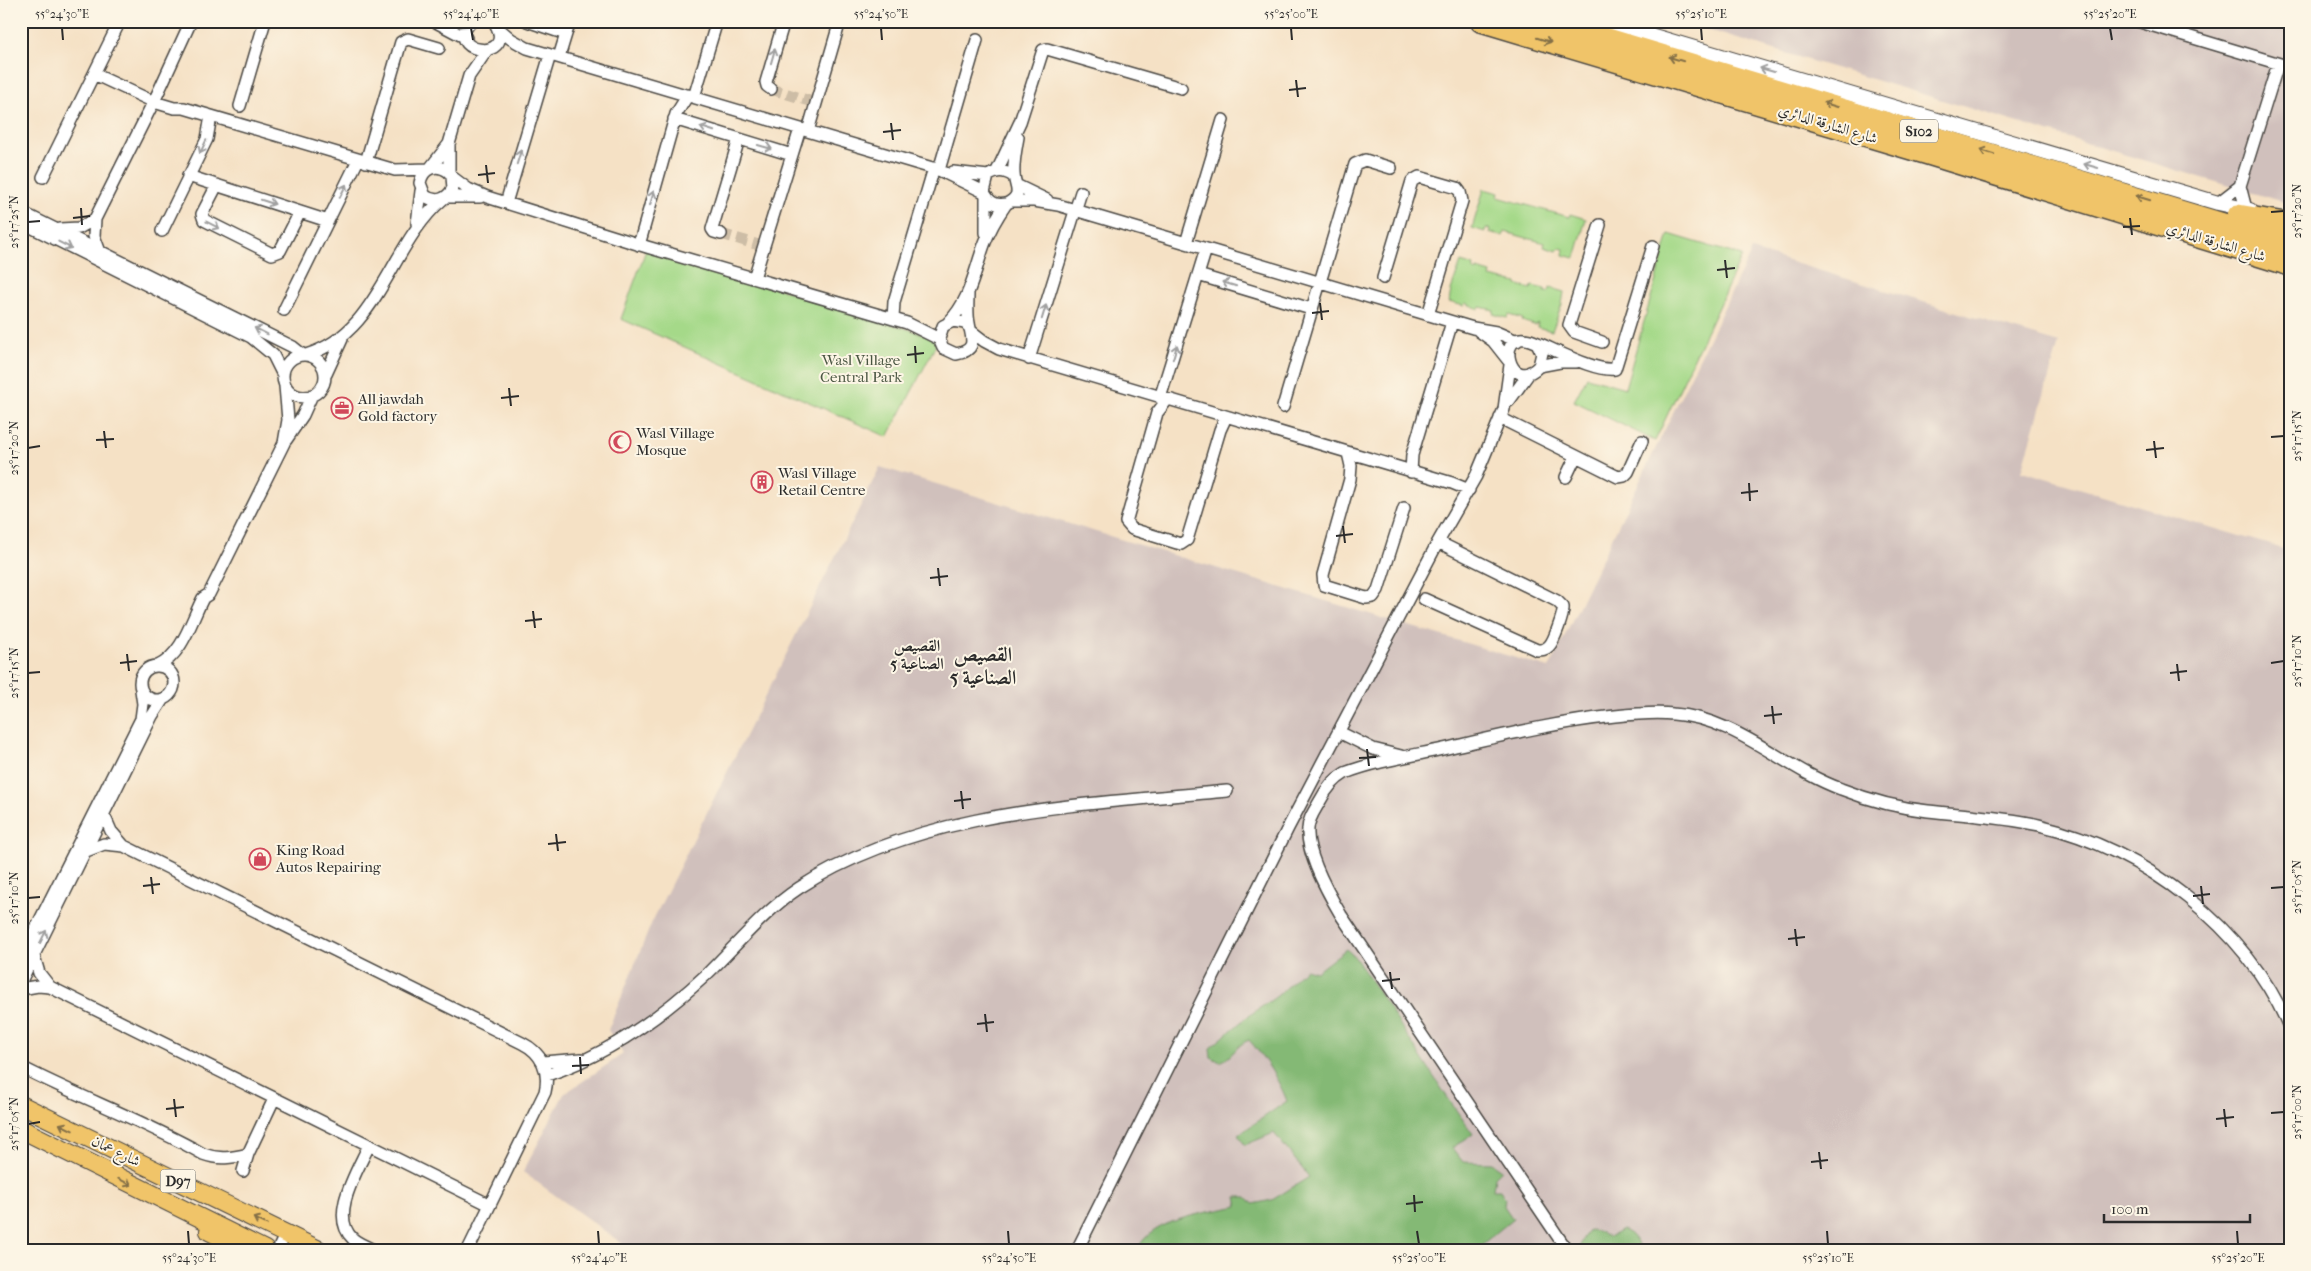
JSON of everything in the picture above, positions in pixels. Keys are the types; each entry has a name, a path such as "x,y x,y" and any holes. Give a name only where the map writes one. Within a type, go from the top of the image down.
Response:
{"highway":[{"name":"شارع الشارقة الدائري","path":"1481,21 2288,260"},
{"name":"شارع الشارقة الدائري","path":"1548,21 2166,205 2288,260"},
{"path":"1912,113 1930,135"},
{"path":"2166,205 2208,209 2290,222"}],"main road":[{"name":"شارع عمان","path":"28,1109 273,1246"},
{"name":"شارع عمان","path":"21,1129 166,1202 273,1246 319,1250"},
{"path":"166,1202 180,1216 219,1236 231,1250"}],"street":[{"path":"43,177 120,21"},
{"path":"100,252 94,236 95,219 156,99 191,21"},
{"path":"240,106 265,21"},
{"path":"434,21 467,41 476,50 527,48"},
{"path":"21,222 251,337 273,355 291,393 298,397 307,397 321,389 343,337 373,300 413,232 426,214 453,188 449,144 469,76 466,33 471,22 447,21"},
{"path":"527,21 566,34"},
{"path":"506,203 555,56 570,21"},
{"path":"639,245 674,118 691,96 717,21"},
{"path":"771,89 767,86 766,82 784,21"},
{"path":"754,278 761,246 792,155 804,130 830,57 840,21"},
{"path":"1602,21 2218,203 2290,222"},
{"path":"2137,21 2284,66 2240,186 2218,203"},
{"path":"469,76 498,39 495,24"},
{"path":"495,24 511,39 527,48 936,169 993,174 1003,171 1016,181 1058,205"},
{"path":"284,310 328,221 362,161 401,42 408,39 440,48"},
{"path":"893,319 894,302 977,40"},
{"path":"939,339 945,324 959,310 968,294 984,244 987,221 985,195 993,174 1020,122 1040,52 1046,49 1181,88"},
{"path":"94,74 174,108 184,108 384,167 406,171 438,167 468,189 486,197 639,245 907,323 939,339 943,348 951,354 999,349"},
{"path":"162,231 207,139 211,116"},
{"path":"674,118 792,155"},
{"path":"1186,243 1224,120"},
{"path":"984,244 1016,194 1020,122"},
{"path":"720,234 712,229 739,139"},
{"path":"413,232 420,212 421,178 449,144"},
{"path":"1283,407 1356,164 1365,160 1390,168"},
{"path":"384,167 421,190 430,199 486,197"},
{"path":"936,169 985,195 995,204 1034,201 1058,205 1452,322 1496,332 1517,341 1528,340 1582,362 1612,369 1617,366 1653,246"},
{"path":"188,176 328,221"},
{"path":"1383,278 1412,181 1419,177 1457,188 1462,201 1428,315"},
{"path":"217,186 202,214 204,220 272,254 280,251 300,212"},
{"path":"2240,186 2246,209"},
{"path":"1029,359 1081,192"},
{"path":"21,212 293,347 304,355 317,359 326,374"},
{"path":"52,227 61,230 79,228 95,219"},
{"path":"1600,225 1569,325 1571,330 1602,342"},
{"path":"1206,249 1164,399 1157,413 1126,522 1132,529 1178,543 1185,543 1220,430 1226,417"},
{"path":"1198,275 1311,309"},
{"path":"966,351 971,344 968,294"},
{"path":"907,323 945,324 959,321 984,341 999,349 1411,472 1468,493"},
{"path":"1411,472 1412,455 1452,322"},
{"path":"1473,328 1493,341 1519,372 1560,362 1582,362"},
{"path":"284,443 288,420 284,380 287,363 292,359 325,348 343,337"},
{"path":"1502,413 1510,349 1517,341"},
{"path":"1077,1250 1288,828 1438,542 1468,493 1502,413 1534,369 1542,353 1538,345"},
{"path":"25,955 86,851 152,716 163,699 172,691 178,661 209,600 209,594 284,443 303,415 312,394"},
{"path":"1502,413 1576,456 1618,476 1624,476 1628,472 1642,441"},
{"path":"1348,453 1351,466 1350,479 1323,574 1324,585 1366,598 1374,597 1378,590 1404,508"},
{"path":"1566,477 1576,456"},
{"path":"1424,599 1537,650 1550,645 1563,614 1563,606 1557,601 1438,542"},
{"path":"21,981 25,955 141,719 144,704 140,682 142,674 148,668 158,666 175,653 203,598 209,594"},
{"path":"158,666 170,671 174,678"},
{"path":"142,690 150,698 163,699"},
{"path":"1567,1250 1341,915 1325,886 1314,857 1308,835 1308,824 1330,784 1337,777 1354,769 1535,728 1592,719 1659,713 1694,716 1742,735 1807,775 1872,800 1926,811 2039,825 2084,839 2126,858 2166,882 2203,911 2235,944 2264,981 2290,1029"},
{"path":"1339,732 1373,749 1411,756"},
{"path":"547,1075 588,1059 632,1033 678,1000 751,928 783,900 817,878 871,851 934,830 991,819 1048,810 1227,791"},
{"path":"104,815 111,831 124,846"},
{"path":"86,851 104,844 124,846 522,1042 536,1053 543,1062 547,1075 543,1098 468,1250"},
{"path":"25,955 50,987"},
{"path":"21,989 38,986 50,987 490,1205"},
{"path":"543,1062 588,1059"},
{"path":"21,1067 72,1093 141,1122 213,1157 228,1158 248,1154"},
{"path":"21,1098 28,1109"},
{"path":"243,1171 248,1154 274,1099"},
{"path":"370,1145 344,1204 342,1218 352,1238 374,1250"}],"shaded area":[{"path":"1678,21 2290,21 2290,204"},
{"name":"القصيص الصناعية 5","path":"1752,250 2059,343 2022,471 2290,551 2290,1250 631,1250 523,1172 564,1094 623,1054 608,1030 652,922 880,467 1549,668"}],"green space":[{"path":"1484,189 1499,193 1498,197 1569,217 1570,214 1586,219 1575,258 1563,255 1564,249 1559,248 1557,251 1544,247 1545,243 1505,232 1503,236 1489,232 1490,229 1486,228 1485,232 1472,228"},
{"path":"1669,234 1742,256 1655,441 1574,401 1587,377 1625,388"},
{"name":"Wasl Village Central Park","path":"647,247 939,339 888,437 621,319"},
{"path":"1461,262 1474,266 1473,270 1477,271 1477,269 1491,273 1490,277 1517,283 1517,285 1531,289 1532,286 1545,289 1545,292 1549,292 1550,288 1564,292 1562,304 1552,331 1537,327 1538,323 1534,325 1509,315 1507,318 1493,314 1494,310 1480,307 1479,309 1465,303 1464,306 1449,302 1451,290"},
{"path":"1346,949 1354,956 1473,1134 1452,1148 1463,1162 1492,1163 1502,1170 1495,1177 1493,1190 1500,1190 1505,1198 1504,1206 1513,1219 1475,1250 1137,1250 1144,1239 1167,1224 1238,1206 1236,1197 1247,1197 1253,1204 1272,1200 1309,1177 1274,1133 1245,1145 1238,1135 1287,1101 1275,1077 1260,1054 1249,1040 1220,1062 1211,1057 1210,1048 1247,1017 1277,996 1305,969 1316,972"},
{"path":"1589,1230 1608,1236 1622,1230 1625,1231 1633,1237 1640,1250 1579,1250 1583,1238"}],"tunnel":[{"path":"771,89 810,101"},
{"path":"721,234 759,245"}],"place":[{"name":"All jawdah Gold factory","path":"342,408"},
{"name":"Wasl Village Mosque","path":"620,442"},
{"name":"Wasl Village Retail Centre","path":"762,482"},
{"name":"King Road Autos Repairing","path":"260,859"}],"district":[{"name":"القصيص الصناعية 5","path":"917,654"},
{"name":"القصيص الصناعية 5","path":"983,666"}]}
